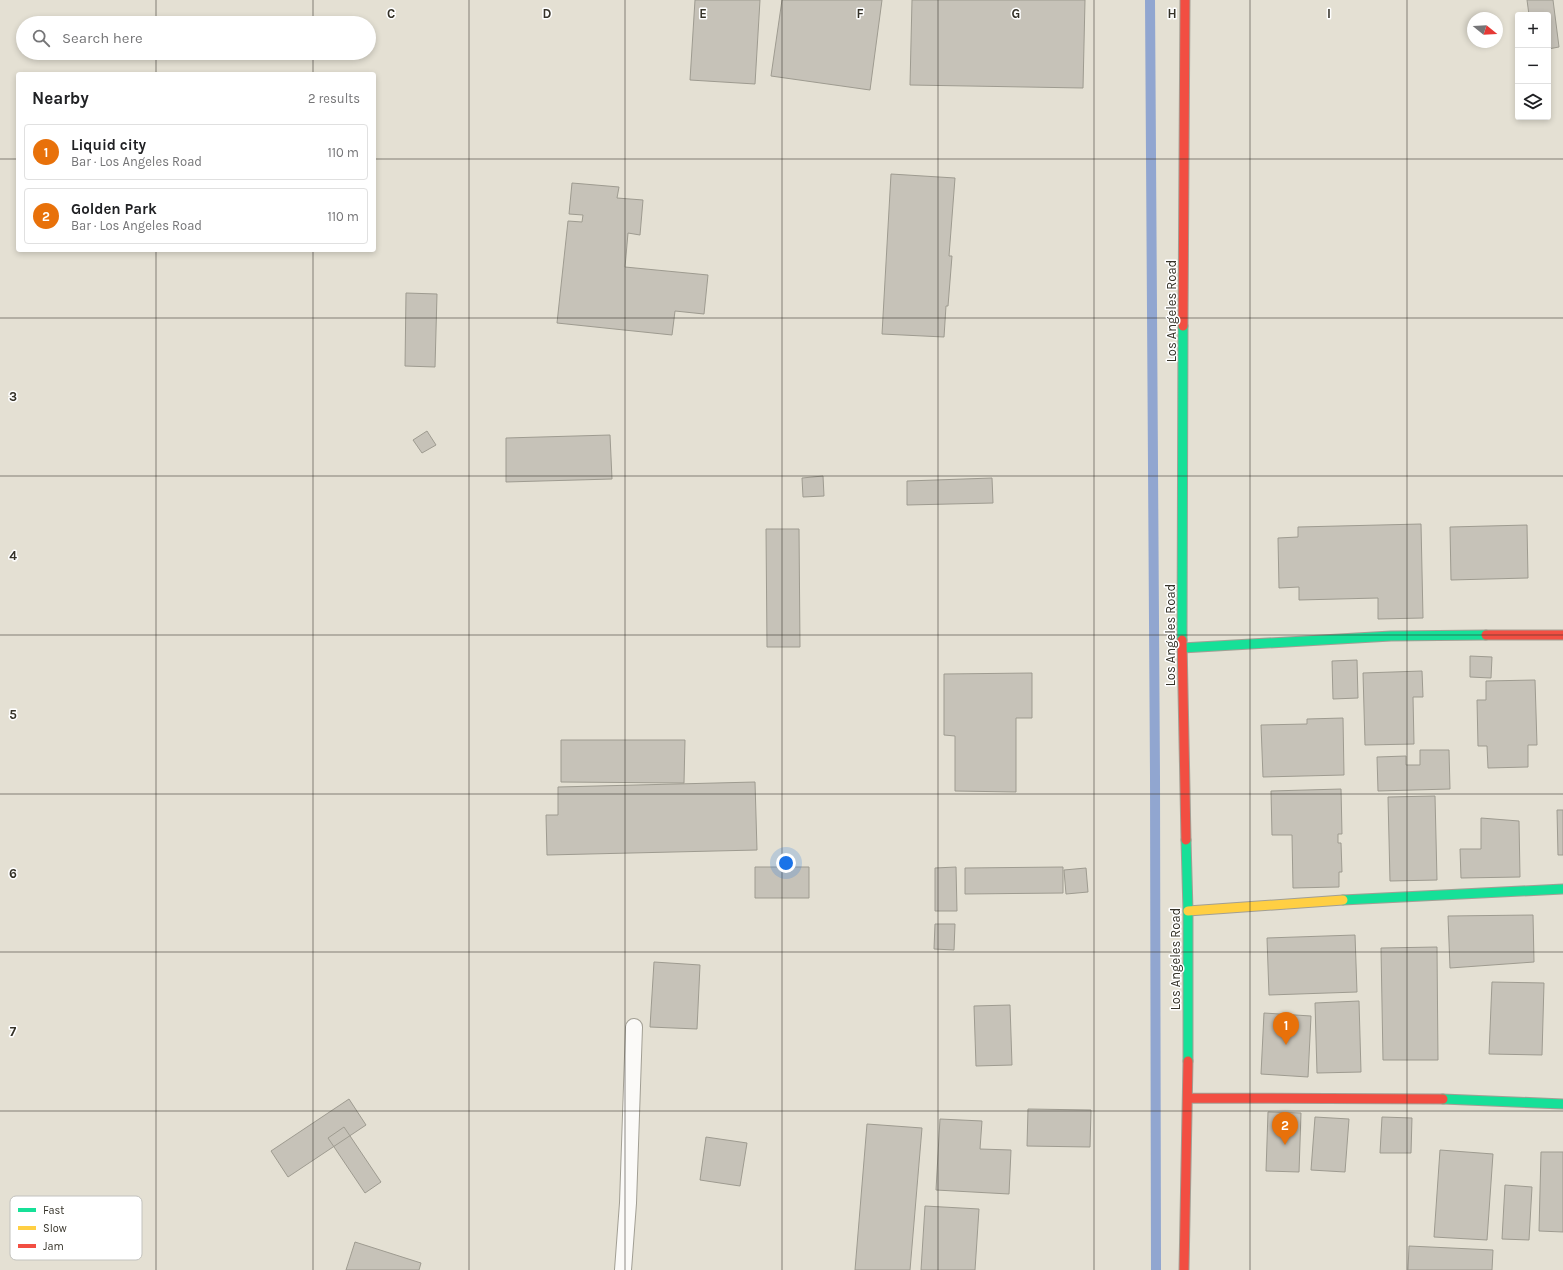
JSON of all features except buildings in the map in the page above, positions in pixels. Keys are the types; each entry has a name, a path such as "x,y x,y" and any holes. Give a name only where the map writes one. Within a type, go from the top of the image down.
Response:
{"main road":[{"name":"Los Angeles Road","path":"1184,1270 1188,1098 1188,911 1182,648 1185,0"},
{"path":"1182,648 1391,636 1563,635"},
{"path":"1188,911 1329,901 1563,889"},
{"path":"1188,1098 1438,1099 1563,1104"}],"lane":[{"path":"623,1270 628,1203 634,1027"}],"waterway":[{"path":"1150,0 1155,776 1156,1270"}],"traffic: fast":[{"path":"1182,640 1183,326"},
{"path":"1182,648 1391,636 1486,635"},
{"path":"1186,840 1188,911 1188,1061"},
{"path":"1343,900 1563,889"},
{"path":"1443,1099 1563,1104"}],"traffic: slow":[{"path":"1188,911 1343,900"}],"traffic: jam":[{"path":"1183,326 1185,0"},
{"path":"1486,635 1563,635"},
{"path":"1182,640 1186,840"},
{"path":"1184,1270 1188,1061"},
{"path":"1188,1098 1443,1099"}],"place":[{"name":"Liquid city","path":"1286,1045"},
{"name":"Golden Park","path":"1285,1145"}]}
